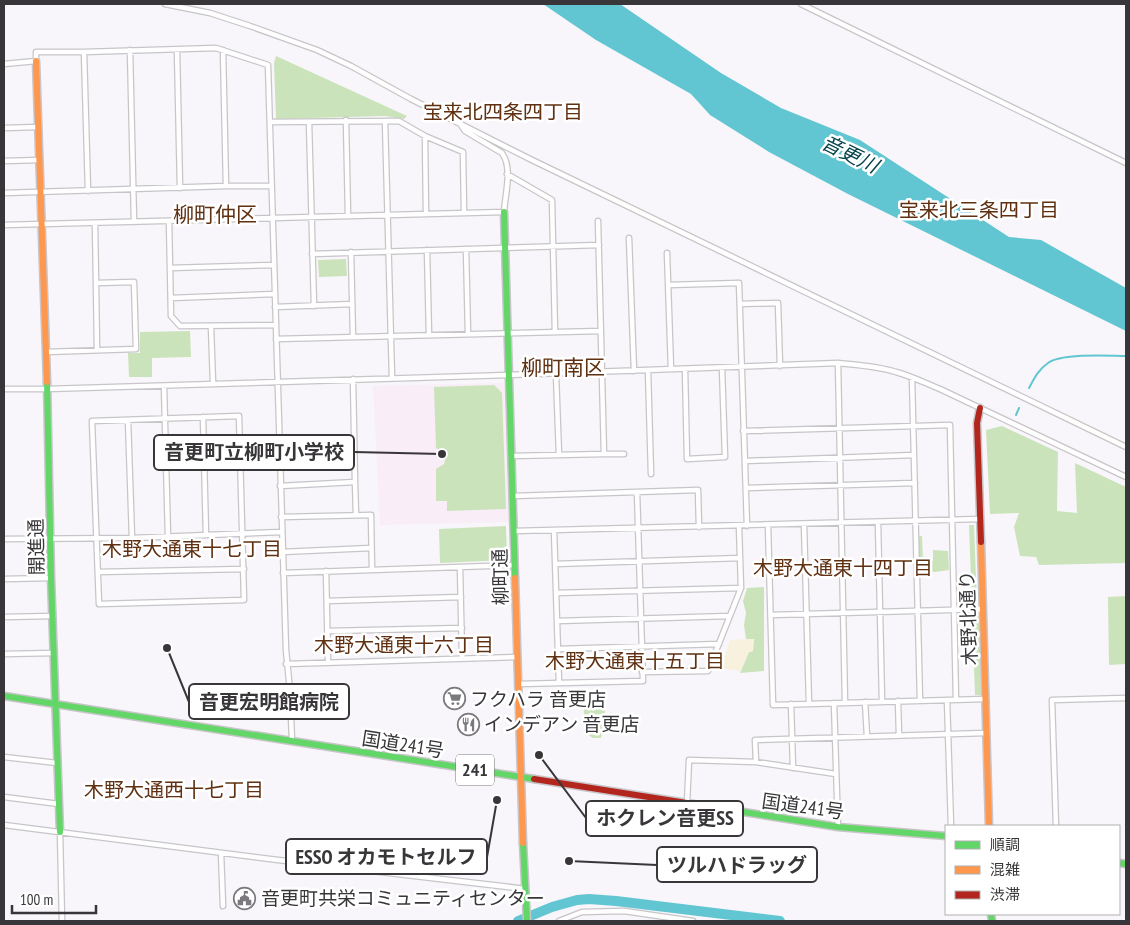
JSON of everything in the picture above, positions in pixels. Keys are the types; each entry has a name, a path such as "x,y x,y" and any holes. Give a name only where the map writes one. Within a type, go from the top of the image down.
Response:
{"main road":[{"name":"開進通","path":"36,62 60,832"},
{"name":"柳町通","path":"504,212 520,777 527,921"},
{"name":"木野北通り","path":"980,408 977,423 989,825"},
{"name":"国道241号","path":"4,696 838,827 945,836"}],"street":[{"path":"164,4 202,11 236,21 317,50 460,124 1126,447"},
{"path":"802,4 1126,163"},
{"path":"4,64 36,62 36,52 216,48 268,65 282,552 286,664 290,691 292,742"},
{"path":"130,50 134,222"},
{"path":"177,50 180,188"},
{"path":"223,50 226,186"},
{"path":"84,52 88,191"},
{"path":"346,120 348,216"},
{"path":"385,121 392,378"},
{"path":"270,122 399,121 425,136 463,152 464,212"},
{"path":"308,122 314,306"},
{"path":"4,225 504,212 507,174 506,157 465,131 460,124"},
{"path":"4,128 38,127"},
{"path":"425,136 426,214"},
{"path":"4,161 39,160"},
{"path":"507,174 552,200 555,332"},
{"path":"4,193 271,186"},
{"path":"169,221 171,316 180,326 275,326"},
{"path":"598,221 604,454"},
{"path":"95,223 97,350"},
{"path":"629,238 634,371"},
{"path":"312,254 599,245"},
{"path":"466,249 468,334"},
{"path":"428,250 430,335"},
{"path":"351,252 352,337"},
{"path":"667,253 671,369"},
{"path":"170,268 274,265"},
{"path":"46,352 136,349 134,282 96,283"},
{"path":"668,285 739,283 747,526"},
{"path":"171,298 275,294"},
{"path":"740,304 778,303 780,366"},
{"path":"275,307 352,304"},
{"path":"211,327 213,383"},
{"path":"276,339 601,331"},
{"path":"838,364 845,703"},
{"path":"4,389 508,376 838,364 868,366 912,378 1126,477"},
{"path":"685,369 687,458 697,458 725,457 722,368"},
{"path":"648,370 652,474"},
{"path":"556,374 559,455"},
{"path":"912,378 920,701"},
{"path":"353,379 356,515"},
{"path":"164,386 168,537"},
{"path":"239,416 244,600 99,604 92,421 203,417 239,416"},
{"path":"203,417 206,535"},
{"path":"128,420 132,538"},
{"path":"743,431 950,425 956,700"},
{"path":"511,456 624,454"},
{"path":"744,461 914,455"},
{"path":"280,486 355,482"},
{"path":"746,488 915,483"},
{"path":"513,496 698,490 699,527"},
{"path":"518,684 643,681 636,492"},
{"path":"281,517 370,515 372,570"},
{"path":"514,531 980,519"},
{"path":"878,522 882,702"},
{"path":"804,524 809,704"},
{"path":"768,525 774,705 985,699"},
{"path":"642,672 708,671 741,588 739,526"},
{"path":"554,530 559,683"},
{"path":"4,539 132,538 282,532"},
{"path":"282,552 371,548"},
{"path":"555,564 740,558"},
{"path":"283,573 514,565"},
{"path":"460,567 462,658"},
{"path":"98,572 244,569"},
{"path":"326,572 328,662"},
{"path":"4,579 51,578"},
{"path":"556,593 741,588"},
{"path":"327,601 461,597"},
{"path":"771,615 983,609"},
{"path":"4,617 53,616"},
{"path":"557,621 730,616"},
{"path":"328,631 462,628"},
{"path":"558,649 719,644"},
{"path":"4,654 54,652"},
{"path":"286,664 517,657"},
{"path":"1056,825 1052,700 1126,698"},
{"path":"947,700 951,825"},
{"path":"898,701 899,735"},
{"path":"865,702 867,736"},
{"path":"834,703 838,827"},
{"path":"791,704 793,768"},
{"path":"756,762 755,740 986,733"},
{"path":"4,757 57,763"},
{"path":"687,803 690,760 756,762 836,774"},
{"path":"4,797 59,804"},
{"path":"4,825 526,889"},
{"path":"60,832 62,920"},
{"path":"221,853 223,906"},
{"path":"559,921 582,912 624,911 693,921"}],"shaded area":[{"path":"504,383 509,522 380,525 373,386"}],"green space":[{"path":"276,56 407,116 404,119 385,116 276,119 274,63"},
{"path":"346,259 347,276 319,277 318,260"},
{"path":"190,331 191,357 152,358 152,377 129,377 128,353 140,353 140,332"},
{"path":"494,385 502,393 506,509 447,511 447,501 436,501 436,469 444,464 445,456 436,448 434,387"},
{"path":"1002,426 1058,452 1057,511 1077,513 1075,463 1126,487 1126,563 1039,565 1036,557 1020,556 1014,527 1019,513 990,514 986,430"},
{"path":"969,525 974,525 977,605 972,605"},
{"path":"506,526 507,560 440,563 439,529"},
{"path":"918,536 922,536 923,561 933,561 933,550 948,551 949,570 935,572 919,570"},
{"path":"764,587 764,671 740,673 749,652 753,651 754,639 746,639 744,625 746,613 743,601 747,588"},
{"path":"1126,596 1126,664 1109,665 1108,597"},
{"path":"979,613 981,695 975,695 972,614"},
{"path":"583,696 604,700 605,717 601,738 593,738 585,733"}],"sand":[{"path":"753,639 753,651 749,652 740,671 721,668 730,640"}],"water":[{"name":"音更川","path":"543,4 620,4 721,73 781,108 860,140 1009,237 1041,240 1126,288 1126,331 848,194 769,152 710,115 691,94 596,40"}],"waterway":[{"path":"1029,388 1042,369 1048,363 1055,360 1086,356 1126,356"},
{"path":"1016,415 1019,408"},
{"path":"518,921 552,907 577,900 589,899 780,921"}],"traffic: fast":[{"path":"504,212 515,578"},
{"path":"47,382 51,578 60,832"},
{"path":"4,696 534,779"},
{"path":"725,809 838,827 945,836"},
{"path":"523,843 527,921"},
{"path":"1120,863 1126,864"},
{"path":"991,915 992,921"}],"traffic: slow":[{"path":"36,61 47,382"},
{"path":"981,542 989,825"},
{"path":"515,578 523,843"}],"traffic: jam":[{"path":"980,408 977,423 981,542"},
{"path":"534,779 725,809"}],"place":[{"name":"音更町立柳町小学校","path":"442,454"},
{"name":"音更宏明館病院","path":"167,648"},
{"name":"フクハラ 音更店","path":"454,699"},
{"name":"インデアン 音更店","path":"468,724"},
{"name":"ホクレン音更SS","path":"539,755"},
{"name":"ESSO オカモトセルフ","path":"497,800"},
{"name":"ツルハドラッグ","path":"569,861"},
{"name":"音更町共栄コミュニティセンター","path":"245,898"}],"district":[{"name":"宝来北四条四丁目","path":"503,112"},
{"name":"宝来北三条四丁目","path":"979,210"},
{"name":"柳町仲区","path":"215,215"},
{"name":"柳町南区","path":"563,368"},
{"name":"木野大通東十七丁目","path":"192,549"},
{"name":"木野大通東十四丁目","path":"843,568"},
{"name":"木野大通東十六丁目","path":"404,645"},
{"name":"木野大通東十五丁目","path":"635,661"},
{"name":"木野大通西十七丁目","path":"174,790"}]}
